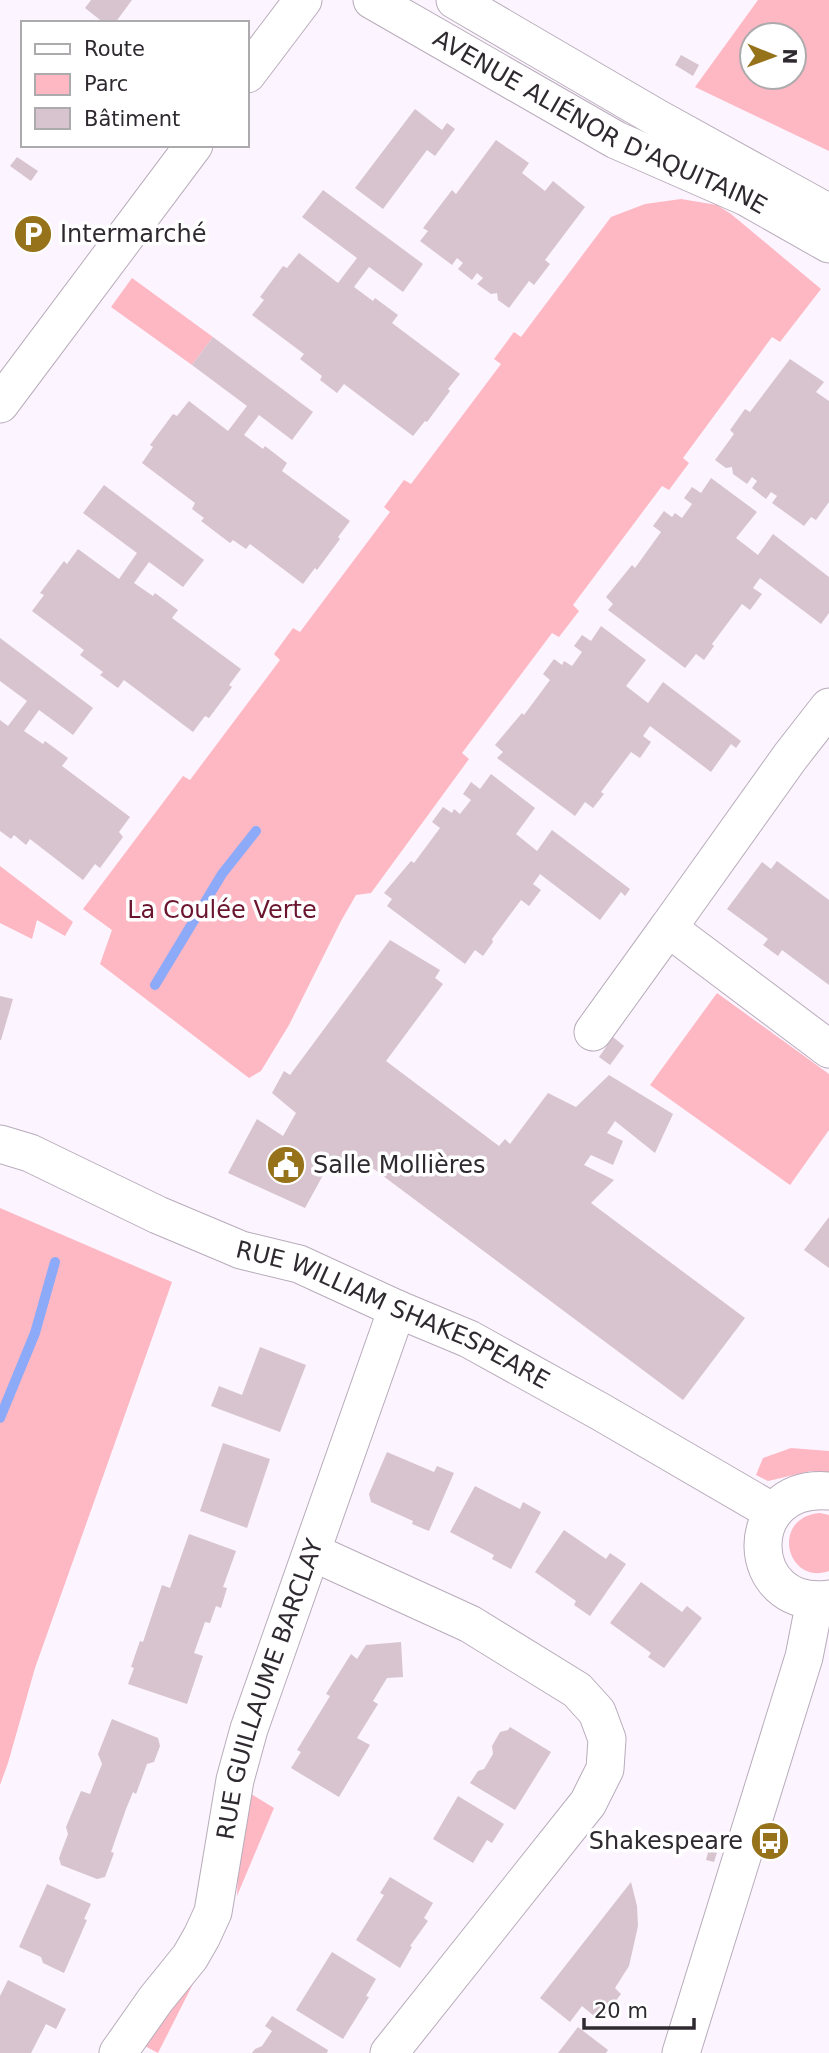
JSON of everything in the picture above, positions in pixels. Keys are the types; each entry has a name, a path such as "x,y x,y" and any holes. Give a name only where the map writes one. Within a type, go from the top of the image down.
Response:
{"street":[{"path":"248,73 303,0"},
{"name":"AVENUE ALIÉNOR D'AQUITAINE","path":"372,0 616,140 746,197 829,244"},
{"name":"AVENUE ALIÉNOR D'AQUITAINE","path":"455,0 657,118 829,213"},
{"path":"0,404 193,147"},
{"path":"593,1032 790,757 829,707"},
{"path":"668,928 829,1049"},
{"name":"RUE WILLIAM SHAKESPEARE","path":"0,1144 30,1153 158,1215 241,1250 299,1264 468,1339 601,1412 773,1512"},
{"name":"RUE GUILLAUME BARCLAY","path":"118,2053 190,1957 213,1912 235,1780 249,1729 397,1309"},
{"path":"681,2053 822,1600 795,1596 779,1585 767,1569 762,1549 764,1530 773,1512 790,1497 811,1490 829,1492"},
{"path":"312,1552 470,1624 503,1642 577,1690 597,1712 607,1739 605,1769 588,1803 388,2053"}],"green space":[{"path":"758,0 829,0 829,151 695,87 738,28 738,91 808,91 808,21 743,21"},
{"name":"La Coulée Verte","path":"681,199 717,205 731,214 821,289 780,342 772,337 683,458 689,463 669,490 662,486 573,605 579,611 559,637 552,633 462,753 469,759 371,893 356,895 289,1025 261,1071 249,1078 100,964 112,930 83,909 183,776 190,780 280,660 274,654 293,628 300,632 390,512 384,507 404,480 411,484 501,364 494,359 514,332 521,337 611,217 645,204"},
{"path":"132,278 213,337 192,365 111,307"},
{"path":"0,866 73,922 65,936 37,920 32,939 0,923"},
{"path":"717,993 829,1074 829,1130 790,1185 650,1085"},
{"path":"0,1208 172,1282 35,1668 0,1785"},
{"path":"791,1448 829,1451 829,1473 811,1471 768,1481 756,1475 763,1458"},
{"path":"820,1513 829,1515 829,1571 814,1573 802,1569 794,1560 790,1537 794,1526 804,1517"},
{"path":"248,1792 274,1808 237,1896 238,1864"},
{"path":"199,1972 158,2053 143,2045"}],"building":[{"path":"91,0 132,0 116,21 101,21 85,8"},
{"path":"681,55 699,65 693,76 675,65"},
{"path":"415,109 442,130 447,123 455,129 435,156 427,150 383,209 355,188"},
{"path":"496,140 529,163 522,173 545,191 553,181 585,207 545,260 550,264 534,285 529,281 509,308 498,300 497,293 491,294 477,284 483,278 477,273 472,280 458,269 463,263 457,258 452,265 420,241 428,231 423,228 452,190 456,194"},
{"path":"17,157 38,171 31,181 10,166"},
{"path":"323,190 423,264 403,292 369,267 354,287 398,315 392,323 460,374 427,422 425,421 413,436 344,384 337,393 320,380 322,376 300,359 304,354 252,315 264,300 260,297 283,266 287,268 299,253 338,283 357,258 302,217"},
{"path":"213,337 313,412 292,440 259,415 244,435 263,449 265,446 287,463 282,471 350,521 317,570 315,568 303,584 250,544 246,549 233,540 230,543 201,521 204,518 192,509 195,503 142,463 153,447 150,445 173,414 177,416 189,401 228,431 247,406 192,365"},
{"path":"790,359 824,382 816,392 829,401 829,502 816,520 811,517 804,526 772,503 777,496 771,492 766,499 752,488 757,481 752,477 747,484 733,474 732,467 726,468 715,460 734,434 730,430 745,409 750,412"},
{"path":"711,478 757,512 736,538 758,555 773,534 829,577 829,613 821,624 760,578 753,588 762,594 750,610 742,604 712,644 714,646 704,660 696,654 685,668 608,610 613,604 606,597 632,565 635,568 661,532 653,526 664,511 672,517 675,513 682,518 692,504 684,498 692,487 701,493"},
{"path":"104,485 204,560 183,587 149,562 134,583 153,596 155,593 178,610 172,618 241,669 229,685 232,687 209,718 205,716 193,732 124,680 118,688 100,675 103,672 80,655 84,650 32,611 44,595 40,593 64,561 67,564 78,549 119,579 137,553 83,513"},
{"path":"601,626 646,660 626,686 648,703 663,682 741,741 736,748 731,744 711,772 650,726 643,736 651,742 640,758 631,752 601,792 604,794 593,808 585,802 575,816 497,758 503,752 495,745 522,713 524,715 550,680 543,674 554,659 562,665 564,661 572,666 582,652 574,646 582,635 591,641"},
{"path":"0,638 93,708 73,735 39,710 24,731 43,744 45,741 68,758 62,766 130,817 119,832 123,837 100,868 95,864 83,880 30,839 26,845 14,835 11,839 0,831 0,720 8,726 27,701 0,681"},
{"path":"491,774 535,808 516,834 537,851 552,830 630,889 625,896 621,892 600,920 540,874 533,884 541,890 529,906 521,900 483,956 475,950 465,964 387,906 392,899 384,893 411,861 414,863 440,828 432,822 443,807 452,813 454,809 460,814 471,800 463,794 471,782 480,789"},
{"path":"777,861 829,900 829,985 782,950 778,956 763,945 768,939 727,909 762,862 771,869"},
{"path":"390,940 440,970 435,978 443,984 386,1061 499,1146 505,1139 510,1144 548,1093 576,1107 609,1075 673,1114 655,1153 615,1121 607,1133 623,1141 613,1165 591,1155 584,1165 614,1180 591,1203 745,1318 683,1400 351,1152 342,1169 325,1159 323,1164 328,1166 305,1208 228,1173 257,1119 283,1136 296,1113 272,1093 284,1071 290,1075"},
{"path":"0,996 13,999 1,1040 0,1040"},
{"path":"613,1037 624,1046 610,1065 599,1057"},
{"path":"829,1217 829,1268 804,1250"},
{"path":"260,1347 306,1365 280,1432 211,1406 219,1386 242,1395"},
{"path":"223,1443 270,1459 247,1528 200,1511"},
{"path":"387,1452 434,1472 437,1466 454,1473 429,1531 371,1502 369,1494"},
{"path":"475,1486 520,1509 523,1502 541,1512 511,1569 492,1559 494,1555 450,1532"},
{"path":"564,1530 606,1559 610,1553 626,1564 590,1616 574,1605 576,1601 535,1572"},
{"path":"189,1534 236,1551 223,1587 227,1588 221,1608 216,1606 210,1623 205,1622 194,1653 203,1656 187,1704 128,1684 134,1668 131,1667 140,1641 143,1642 162,1585 170,1588"},
{"path":"641,1582 682,1612 687,1606 702,1618 664,1668 648,1657 651,1653 610,1623"},
{"path":"401,1642 403,1677 387,1678 373,1701 378,1704 357,1738 370,1745 339,1797 291,1768 301,1752 297,1750 330,1696 326,1694 351,1654 357,1659 366,1645"},
{"path":"112,1719 158,1738 160,1746 154,1762 147,1764 136,1794 133,1792 111,1852 114,1853 105,1877 97,1879 61,1865 59,1858 68,1834 66,1827 81,1791 90,1794 102,1764 98,1754"},
{"path":"510,1727 551,1752 515,1810 470,1783 478,1771 484,1769 493,1754 492,1746 500,1732"},
{"path":"458,1796 504,1824 492,1843 487,1840 473,1863 433,1839"},
{"path":"711,1841 720,1843 714,1862 706,1860"},
{"path":"390,1877 433,1903 424,1918 428,1921 410,1946 412,1947 400,1968 356,1940 384,1895 380,1893"},
{"path":"631,1882 637,1906 638,1926 629,1966 615,1988 621,1994 600,2021 582,2006 570,2022 540,1998"},
{"path":"47,1884 91,1904 84,1919 87,1920 64,1973 43,1963 41,1957 19,1947"},
{"path":"332,1952 376,1979 366,1996 369,1997 343,2039 296,2010"},
{"path":"8,1980 66,2009 56,2029 46,2024 31,2053 0,2053 0,1996"},
{"path":"272,2016 328,2050 327,2053 252,2053 262,2046 272,2031 265,2026"},
{"path":"578,2027 608,2050 606,2053 558,2053"}],"waterway":[{"path":"155,985 222,874 256,831"},
{"path":"0,1418 35,1333 55,1262"}],"place":[{"name":"Intermarché","path":"33,234"},
{"name":"Salle Mollières","path":"286,1165"},
{"name":"Shakespeare","path":"770,1841"}]}
